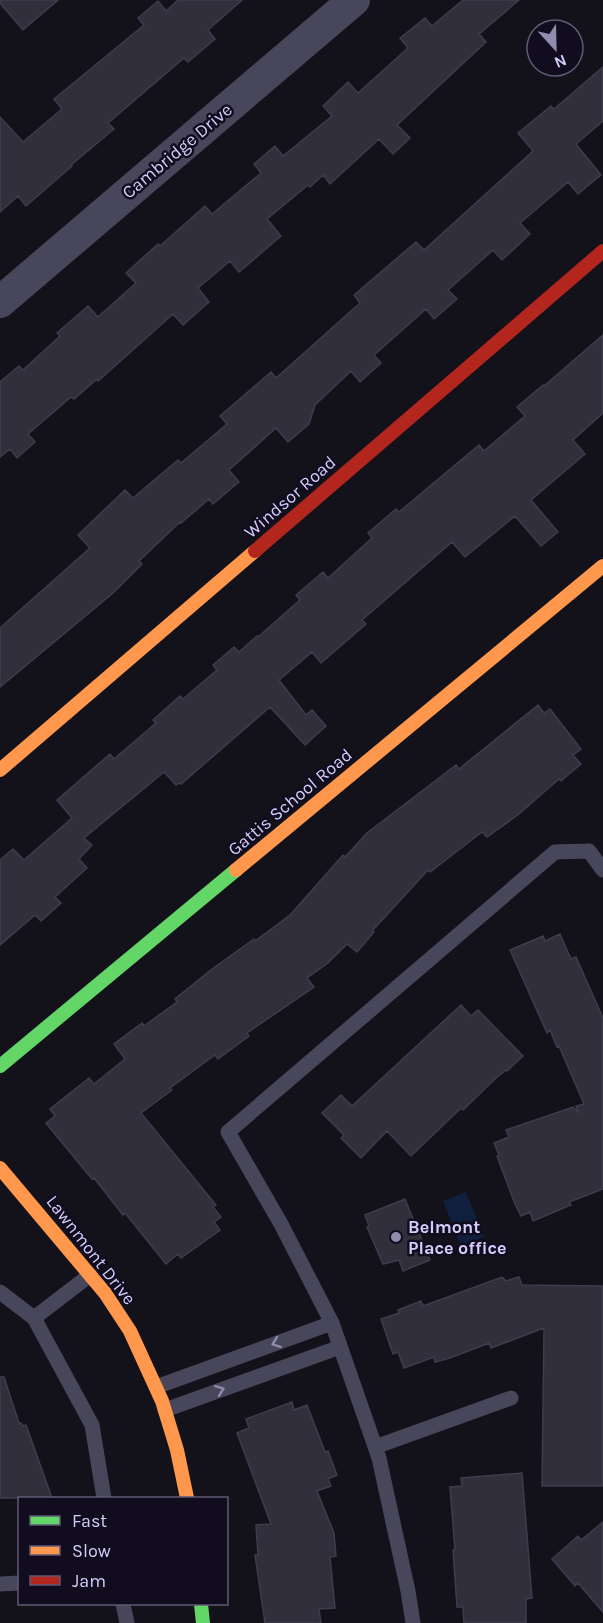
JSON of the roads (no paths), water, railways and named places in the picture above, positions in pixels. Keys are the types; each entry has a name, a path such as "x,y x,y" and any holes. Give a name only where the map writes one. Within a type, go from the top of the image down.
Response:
{"street":[{"name":"Cambridge Drive","path":"0,302 354,0"},
{"name":"Windsor Road","path":"0,770 603,251"},
{"name":"Gattis School Road","path":"0,1066 603,566"},
{"name":"Lawnmont Drive","path":"0,1168 35,1207 117,1310 139,1350 165,1410 174,1437 187,1497"},
{"path":"201,1605 203,1623"}],"lane":[{"path":"413,1623 408,1591 375,1447 332,1323 281,1224 228,1132 555,852 589,851 603,870"},
{"path":"34,1318 90,1275"},
{"path":"0,1292 34,1318 92,1425 104,1497"},
{"path":"156,1387 332,1323"},
{"path":"165,1410 339,1347"},
{"path":"375,1447 511,1398"},
{"path":"0,1584 18,1583"},
{"path":"123,1605 127,1623"}],"water":[{"path":"466,1192 484,1237 461,1246 443,1201"}],"place":[{"name":"Belmont Place office","path":"396,1237"}]}
